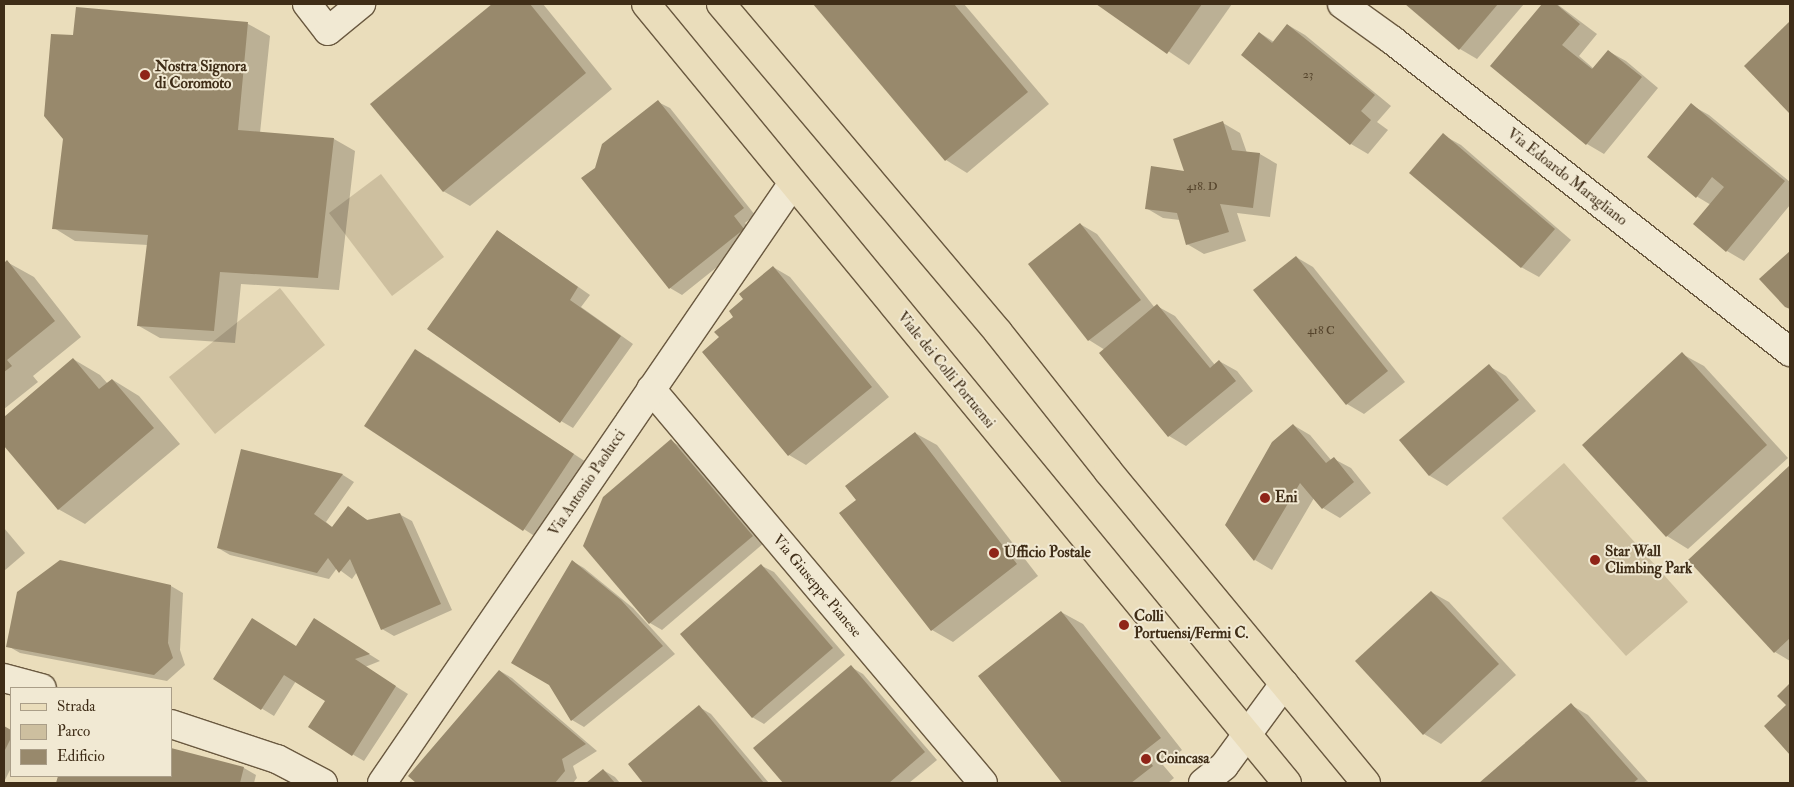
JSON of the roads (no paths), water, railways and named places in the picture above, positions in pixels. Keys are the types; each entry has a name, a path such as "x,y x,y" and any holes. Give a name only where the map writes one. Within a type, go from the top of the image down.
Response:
{"main road":[{"name":"Viale dei Colli Portuensi","path":"646,4 1287,783"},
{"path":"721,4 998,332 1108,471 1366,783"}],"street":[{"path":"307,4 328,31 361,4"},
{"name":"Via Edoardo Maragliano","path":"1342,4 1392,40 1790,352"},
{"name":"Via Antonio Paolucci","path":"382,783 793,183"},
{"name":"Via Giuseppe Pianese","path":"652,389 982,783"},
{"path":"4,678 38,687"},
{"path":"1203,783 1224,766 1284,684"},
{"path":"172,724 278,759 323,783"}],"place":[{"name":"Nostra Signora di Coromoto","path":"145,75"},
{"name":"Eni","path":"1265,498"},
{"name":"Ufficio Postale","path":"994,553"},
{"name":"Star Wall Climbing Park","path":"1595,560"},
{"name":"Colli Portuensi/Fermi C.","path":"1124,625"},
{"name":"Coincasa","path":"1146,759"}]}
